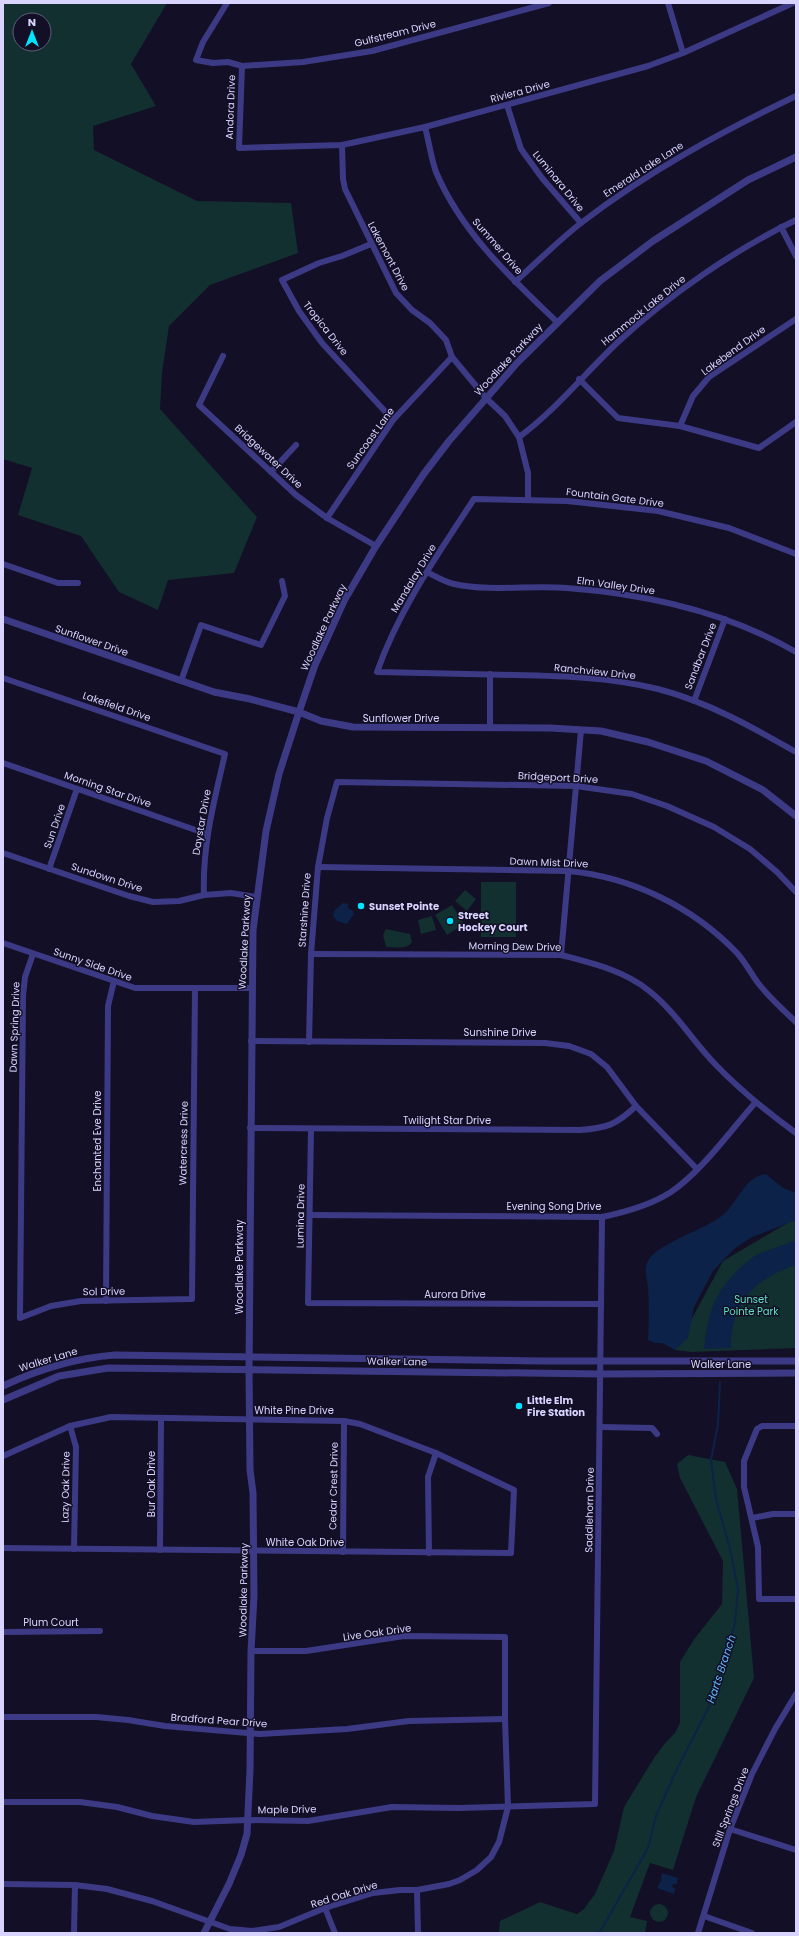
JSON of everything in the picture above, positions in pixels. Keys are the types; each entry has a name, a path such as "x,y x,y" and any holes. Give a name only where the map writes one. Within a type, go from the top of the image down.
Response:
{"street":[{"name":"Gulfstream Drive","path":"227,3 203,42 196,60 213,63 228,62 242,66 303,62 372,51 549,3"},
{"path":"668,3 683,53"},
{"name":"Riviera Drive","path":"239,148 342,145 425,127 648,66 683,53 794,3"},
{"name":"Andora Drive","path":"239,148 242,66"},
{"name":"Emerald Lake Lane","path":"515,282 581,223 654,173 723,131 796,96"},
{"name":"Luminara Drive","path":"507,105 521,149 542,178 581,223"},
{"name":"Summer Drive","path":"425,127 436,170 459,216 480,244 515,282 557,322"},
{"name":"Lakemont Drive","path":"342,145 343,179 345,189 396,293 412,310 430,323 446,340 452,357 486,398 506,416 519,437 528,472 528,500"},
{"name":"Woodlake Parkway","path":"204,1933 230,1884 247,1834 254,1551 254,1493 250,1470 249,1369 251,988 253,930 256,897 271,810 279,774 299,712 315,665 341,608 376,546 423,475 449,441 517,363 600,281 653,241 748,180 796,157"},
{"name":"Hammock Lake Drive","path":"519,437 538,423 619,341 674,296 731,257 781,227 796,220"},
{"path":"781,227 796,256"},
{"name":"Tropica Drive","path":"371,244 342,256 319,263 282,280 298,311 322,343 393,420"},
{"name":"Lakebend Drive","path":"680,426 693,396 709,377 796,319"},
{"name":"Bridgewater Drive","path":"223,356 199,405 296,495 327,518 376,546"},
{"name":"Suncoast Lane","path":"327,518 393,420 452,357"},
{"path":"580,379 618,418 680,426 759,448 796,422"},
{"path":"271,472 296,446"},
{"name":"Fountain Gate Drive","path":"474,499 567,501 658,510 730,528 796,554"},
{"name":"Mandalay Drive","path":"377,672 385,648 427,572 474,499"},
{"path":"3,564 58,583 78,583"},
{"name":"Elm Valley Drive","path":"427,572 453,584 484,588 565,588 613,593 656,600 725,619 772,638 796,652"},
{"path":"181,681 201,625 260,645 284,596 282,581"},
{"name":"Sunflower Drive","path":"3,619 214,692 250,699 299,712 321,721 353,727 550,728 601,732 648,742 706,761 763,790 796,816"},
{"name":"Sandbar Drive","path":"694,701 725,619"},
{"name":"Ranchview Drive","path":"377,672 574,676 621,682 658,689 694,701 739,720 796,752"},
{"path":"490,674 490,728"},
{"name":"Lakefield Drive","path":"3,678 225,754"},
{"path":"561,955 581,730"},
{"name":"Daystar Drive","path":"204,895 203,871 207,834 225,754"},
{"name":"Morning Star Drive","path":"3,763 207,834"},
{"name":"Bridgeport Drive","path":"337,782 576,786 632,794 667,806 714,827 750,849 777,872 796,892"},
{"name":"Starshine Drive","path":"309,1042 311,954 318,867 327,818 337,782"},
{"name":"Sun Drive","path":"49,869 77,789"},
{"name":"Sundown Drive","path":"3,853 129,896 153,902 179,901 204,895 231,893 256,897"},
{"name":"Dawn Mist Drive","path":"318,867 568,871 586,873 618,880 678,906 708,927 738,954 759,984 796,1022"},
{"name":"Sunny Side Drive","path":"3,943 135,988 251,988"},
{"name":"Dawn Spring Drive","path":"20,1318 23,996 25,977 33,954"},
{"name":"Morning Dew Drive","path":"311,954 561,955 622,974 647,989 672,1011 715,1064 755,1103 796,1133"},
{"name":"Enchanted Eve Drive","path":"106,1301 108,1006 114,981"},
{"name":"Watercress Drive","path":"192,1299 195,988"},
{"name":"Sunshine Drive","path":"251,1041 545,1043 569,1046 591,1054 607,1068 636,1106 697,1170"},
{"name":"Evening Song Drive","path":"310,1215 602,1217 621,1213 671,1192 697,1170 755,1103"},
{"name":"Twilight Star Drive","path":"250,1128 580,1130 601,1128 620,1121 636,1106"},
{"name":"Lumina Drive","path":"308,1302 311,1129"},
{"name":"Saddlehorn Drive","path":"595,1804 602,1217"},
{"name":"Sol Drive","path":"20,1318 51,1306 81,1301 192,1299"},
{"name":"Aurora Drive","path":"308,1302 601,1304"},
{"name":"Walker Lane","path":"3,1386 35,1372 71,1361 115,1355 601,1361 796,1361"},
{"name":"Walker Lane","path":"3,1400 59,1376 108,1368 601,1374 796,1373"},
{"name":"White Pine Drive","path":"3,1456 70,1426 111,1418 344,1421 360,1424 436,1453 514,1490 511,1554"},
{"name":"Bur Oak Drive","path":"160,1550 161,1418"},
{"name":"Cedar Crest Drive","path":"343,1552 344,1421"},
{"name":"Lazy Oak Drive","path":"70,1426 76,1447 74,1549"},
{"path":"796,1426 762,1426 757,1428 744,1462 744,1487 758,1547 759,1599 796,1599"},
{"path":"600,1427 652,1428 657,1434"},
{"path":"429,1553 428,1477 436,1453"},
{"path":"752,1518 773,1514 796,1514"},
{"name":"White Oak Drive","path":"3,1548 511,1554"},
{"name":"Plum Court","path":"3,1632 100,1631"},
{"name":"Live Oak Drive","path":"251,1651 306,1651 404,1636 505,1637"},
{"name":"Red Oak Drive","path":"3,1884 75,1885 107,1889 145,1899 209,1922 240,1931 264,1930 278,1927 325,1908 373,1893 417,1890 449,1884 470,1874 491,1857 499,1842 508,1807 505,1719 505,1637"},
{"name":"Still Springs Drive","path":"698,1933 730,1829 752,1774 775,1729 796,1694"},
{"name":"Bradford Pear Drive","path":"3,1717 96,1717 165,1726 260,1734 347,1729 409,1721 505,1719"},
{"name":"Maple Drive","path":"3,1802 80,1802 117,1807 152,1816 194,1822 247,1820 308,1821 392,1807 508,1807 595,1804"},
{"path":"730,1829 796,1850"},
{"path":"74,1933 75,1885"},
{"path":"417,1890 418,1933"},
{"path":"325,1908 335,1933"},
{"path":"704,1916 752,1933"}],"green space":[{"path":"3,3 167,3 131,64 156,106 93,126 94,150 197,201 291,203 298,253 210,285 169,326 162,373 160,409 257,517 234,573 168,580 158,610 119,592 81,536 18,515 32,468 3,459"},
{"path":"481,882 516,882 516,937 481,937"},
{"path":"465,890 476,899 467,911 455,901"},
{"name":"Street Hockey Court","path":"452,905 464,924 447,935 435,915"},
{"path":"432,916 436,930 421,934 418,920"},
{"path":"386,929 410,934 412,942 410,945 404,947 386,947 383,935"},
{"name":"Sunset Pointe Park","path":"796,1218 796,1348 692,1352 675,1350 723,1261"},
{"path":"688,1455 725,1462 737,1489 754,1678 696,1797 673,1870 650,1863 630,1917 647,1921 645,1933 499,1933 500,1921 540,1902 577,1914 584,1909 595,1894 614,1851 624,1807 654,1758 675,1733 680,1723 680,1662 695,1638 722,1604 723,1561 680,1478 677,1464"},
{"path":"659,1904 665,1907 668,1913 665,1919 659,1922 653,1919 650,1913 653,1907"}],"water":[{"path":"343,903 348,904 348,908 352,910 354,914 347,924 337,921 333,916 334,911"},
{"path":"766,1174 783,1188 796,1193 796,1220 750,1238 733,1250 713,1271 694,1307 688,1338 675,1350 662,1343 655,1343 648,1340 649,1300 646,1275 647,1263 652,1256 669,1243 715,1221 728,1210 747,1184 753,1179"},
{"path":"796,1240 796,1265 768,1278 757,1286 740,1306 735,1318 732,1332 731,1348 704,1349 713,1305 730,1278 745,1263 758,1254"},
{"path":"662,1873 678,1878 677,1884 673,1884 672,1887 675,1888 674,1894 657,1888 662,1879"}],"waterway":[{"name":"Harts Branch","path":"597,1933 600,1932 648,1848 656,1816 676,1771 714,1697 735,1623 738,1589 730,1549 716,1499 711,1460 718,1424 720,1382"}],"place":[{"name":"Sunset Pointe","path":"361,906"},
{"name":"Street Hockey Court","path":"450,921"},
{"name":"Little Elm Fire Station","path":"519,1406"}]}
